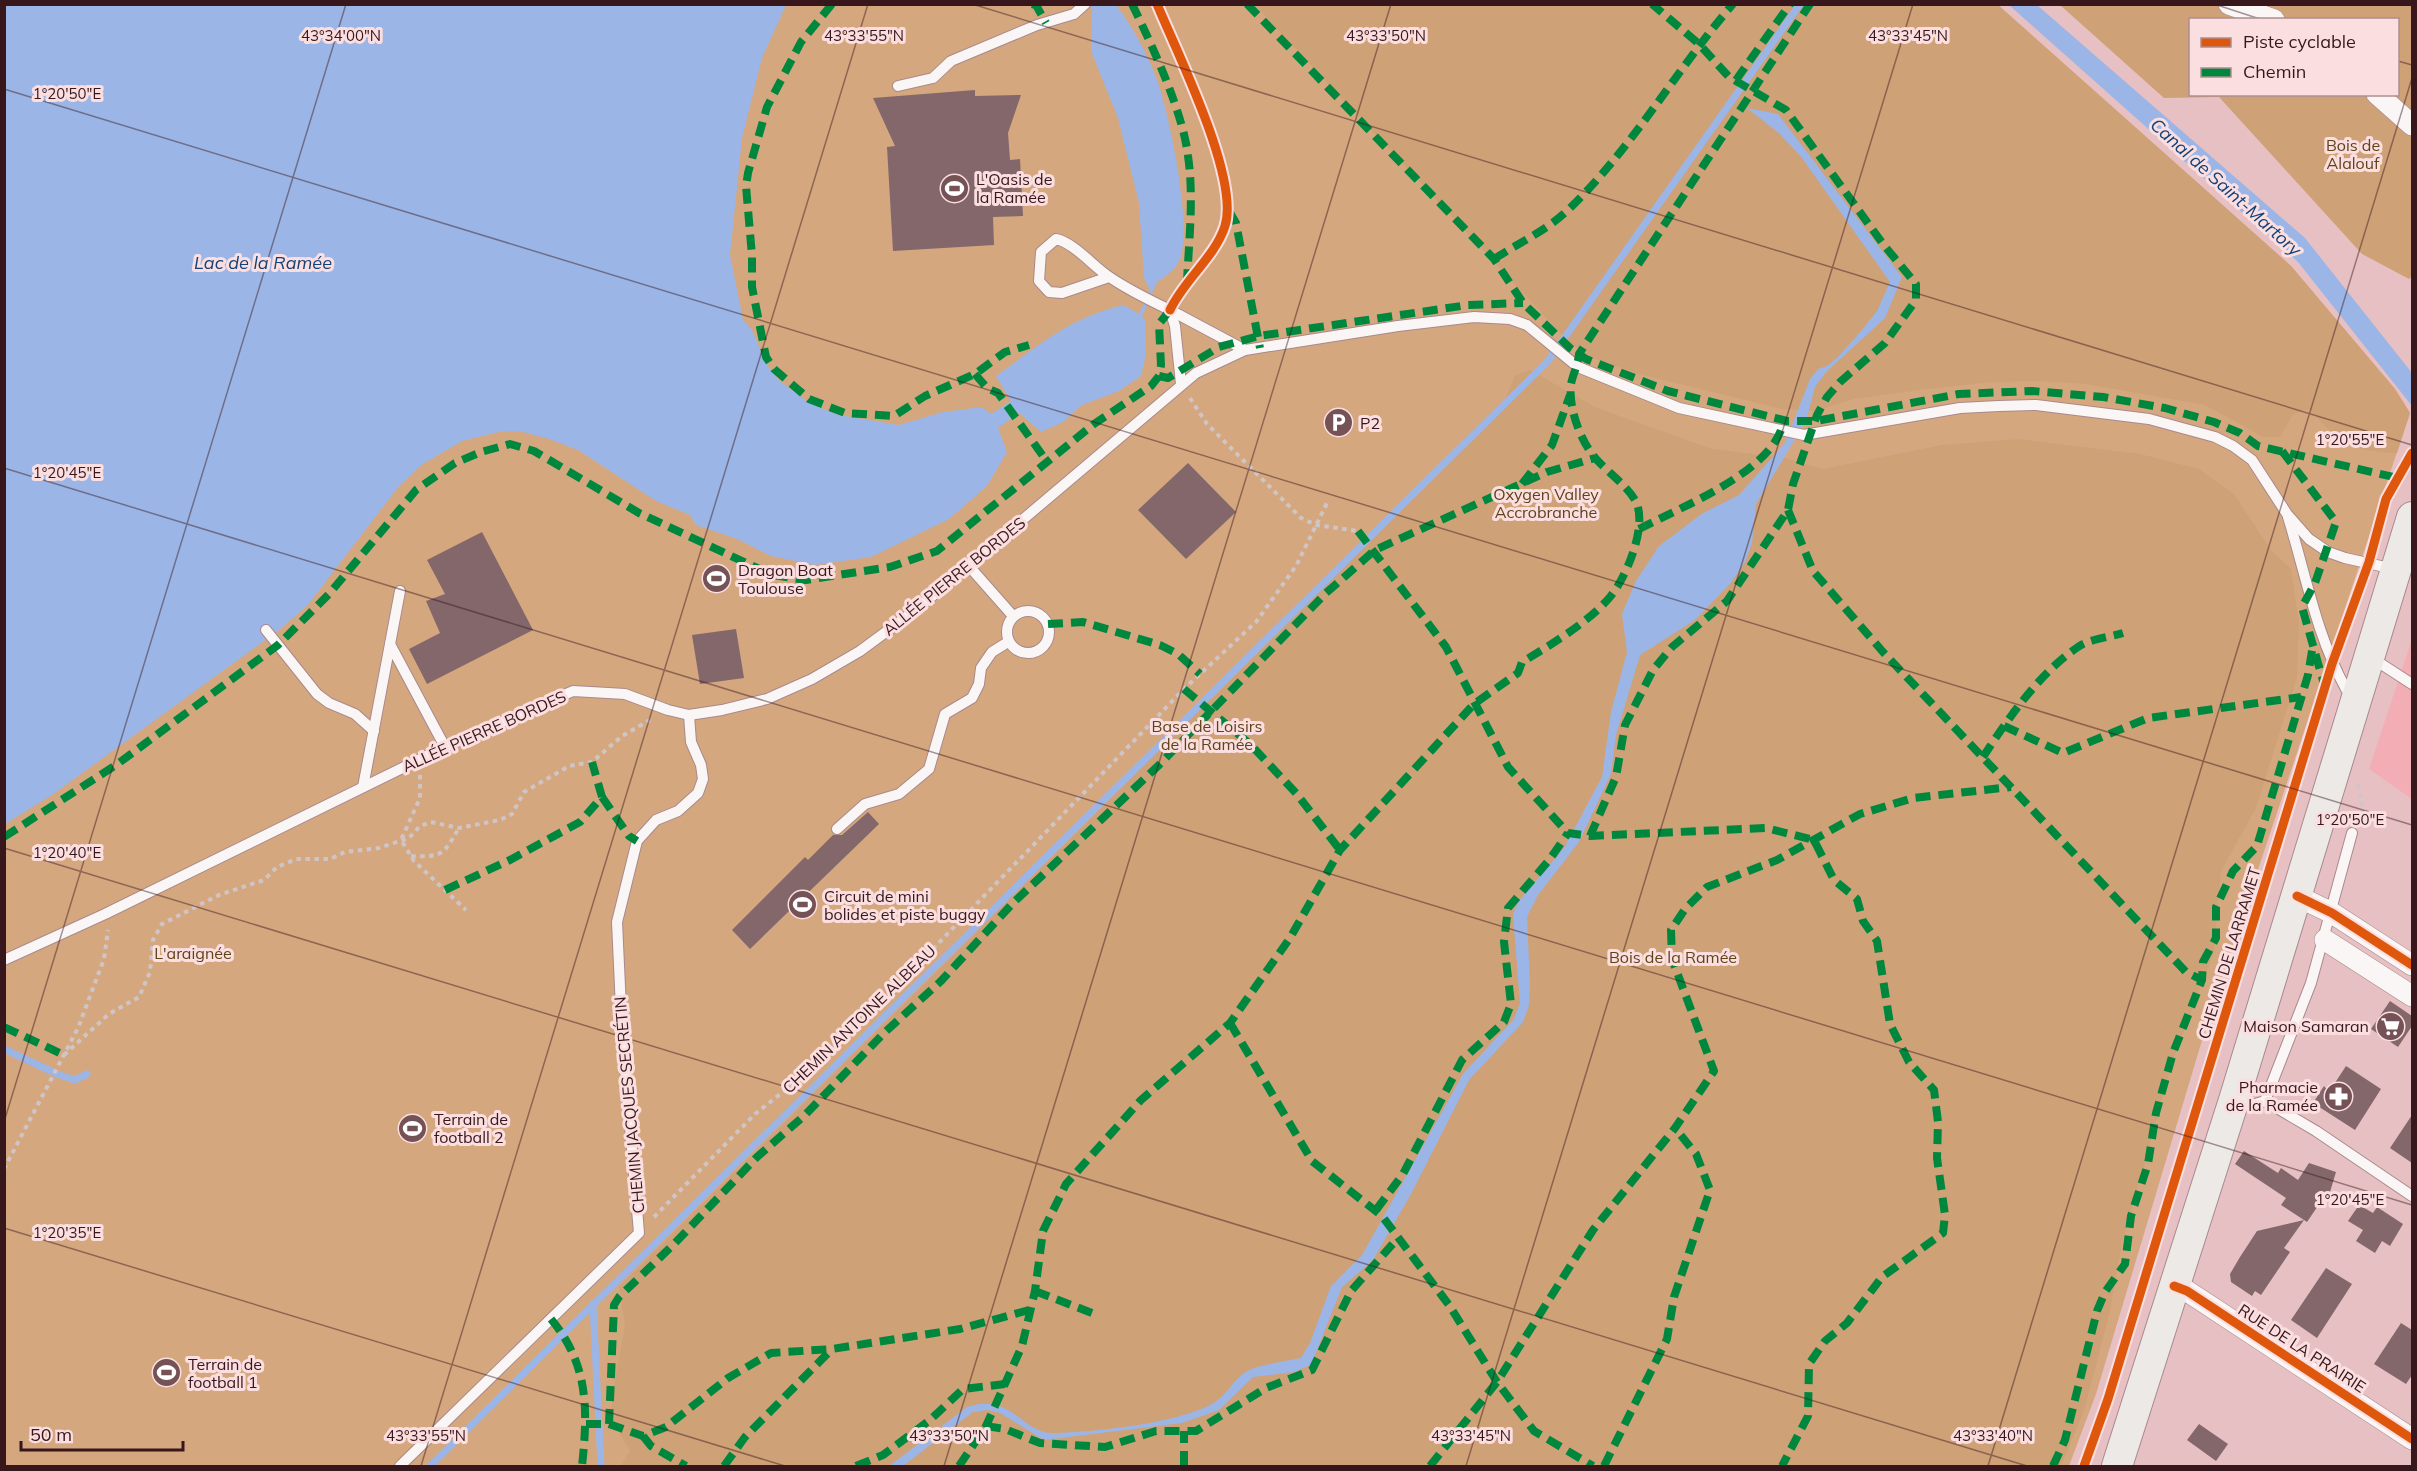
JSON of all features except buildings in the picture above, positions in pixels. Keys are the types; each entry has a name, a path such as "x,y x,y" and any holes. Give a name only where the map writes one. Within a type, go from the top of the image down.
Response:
{"main road":[{"path":"2117,1467 2234,1100 2398,570 2412,517"}],"street":[{"path":"2229,4 2268,18"},
{"path":"2379,96 2412,124"},
{"path":"2297,896 2332,913 2412,965"},
{"path":"2325,940 2412,996"},
{"path":"2372,970 2387,948"},
{"name":"RUE DE LA PRAIRIE","path":"2174,1286 2187,1291 2412,1439"}],"lane":[{"path":"898,86 933,78 951,61 1037,25 1074,14 1085,4"},
{"path":"1109,277 1062,293 1049,292 1039,281 1041,252 1056,239 1068,242 1081,256 1109,277 1245,350"},
{"path":"1170,310 1175,326 1181,384"},
{"name":"ALLÉE PIERRE BORDES","path":"4,960 105,914 445,747 573,691 625,694 668,711 689,715 722,711 767,699 812,679 860,651 968,565 1181,384 1196,373 1245,350 1373,330 1474,318 1510,320 1527,325 1583,370 1679,408 1804,435 1960,408 1979,407 2036,405 2149,419 2197,432 2233,446 2252,460 2287,514"},
{"path":"2287,514 2309,539 2328,552 2398,570"},
{"path":"2287,514 2319,630 2332,664 2346,689 2359,693"},
{"path":"968,565 1013,616"},
{"path":"363,787 400,591"},
{"path":"1026,610 1039,613 1048,624 1048,638 1042,648 1030,653 1017,651 1008,642 1006,628 1013,616 1026,610"},
{"path":"266,630 317,694 355,714 374,731"},
{"path":"837,829 866,804 899,794 929,769 945,714 972,698 979,684 981,668 992,652 1008,642"},
{"path":"390,644 445,747"},
{"path":"2371,657 2412,684"},
{"name":"CHEMIN JACQUES SECRÉTIN","path":"400,1467 639,1233 622,1030 617,922 637,841 656,820 678,811 698,793 703,779 702,765 691,742 689,715"},
{"path":"2265,1101 2325,940 2352,833"},
{"path":"2234,1100 2252,1105 2265,1101 2316,1131 2412,1196"}],"path":[{"path":"1181,384 1207,424 1301,518 1316,525 1358,531"},
{"path":"64,1055 109,1014 139,997 150,972 153,940 162,924 219,895 264,880 278,867 296,859 330,859 345,852 379,848 409,838 420,826 431,822 459,828 500,820 512,814 524,792 568,766 592,762 622,736 668,711"},
{"path":"401,840 420,798 420,759"},
{"path":"411,856 437,856 446,851 459,828"},
{"path":"401,840 411,856 466,910"},
{"path":"4,1169 78,1028 105,959 108,933 105,914"}],"shaded area":[{"path":"2412,639 2412,799 2369,769"}],"green space":[{"name":"Base de Loisirs de la Ramée","path":"5,5 1998,5 2291,266 2395,389 2410,413 2209,1017 2096,1394 2069,1466 5,1466"},
{"path":"1255,5 1998,5 2291,266 2395,389 2410,413 2397,453 2366,450 2346,443 2308,409 2293,414 2280,437 2263,437 2205,405 2086,384 2038,381 1992,382 1919,390 1854,399 1815,411 1782,409 1639,374 1586,356 1563,336"},
{"name":"Bois de Alalouf","path":"2060,5 2412,5 2412,276 2409,279 2362,254 2219,97 2164,98"},
{"name":"Bois de la Ramée","path":"1530,370 1597,408 1712,449 1785,458 1823,469 1942,445 2018,439 2140,454 2199,469 2234,494 2271,550 2291,569 2299,623 2297,677 2256,808 2221,871 2214,952 2173,1060 2122,1243 2110,1311 2084,1411 2061,1466 621,1466 630,1451 611,1418 612,1396 625,1325 619,1287 1499,413 1515,376"}],"water":[{"name":"Lac de la Ramée","path":"5,5 786,5 762,58 742,138 730,255 743,320 752,330 767,365 780,381 809,403 839,415 899,425 943,412 982,407 991,414 1011,401 996,376 1041,343 1056,333 1105,310 1124,305 1139,314 1150,290 1144,278 1139,203 1118,118 1091,51 1092,8 1089,5 1116,5 1144,50 1162,97 1178,168 1183,219 1181,256 1175,268 1157,282 1142,317 1145,320 1146,354 1141,376 1119,391 1082,405 1063,422 1041,432 1019,413 998,428 1007,452 987,486 949,519 871,557 815,565 771,556 737,539 696,525 690,515 656,501 578,450 549,439 519,431 503,431 462,441 423,464 399,486 307,606 279,630 52,795 5,824"},
{"name":"Canal de Saint-Martory","path":"2009,5 2037,5 2305,238 2412,373 2412,406 2298,262"},
{"path":"1747,108 1778,114 1902,277 1885,318 1826,372 1815,387 1806,421 1756,504 1752,543 1745,562 1730,584 1695,620 1640,655 1616,735 1611,774 1579,842 1538,895 1527,917 1530,984 1529,1005 1523,1022 1469,1080 1411,1194 1373,1260 1342,1287 1311,1365 1294,1372 1253,1377 1219,1410 1182,1423 1044,1440 1000,1413 988,1410 973,1412 903,1466 889,1466 967,1407 983,1404 995,1405 1006,1409 1043,1432 1092,1431 1138,1425 1182,1416 1201,1409 1219,1399 1240,1376 1249,1370 1301,1358 1310,1343 1331,1286 1362,1255 1463,1074 1514,1019 1520,1003 1513,914 1519,901 1564,848 1602,777 1611,712 1627,652 1622,614 1636,581 1659,546 1703,513 1739,495 1785,443 1810,379 1818,369 1827,366 1838,357 1862,330 1877,311 1890,282 1802,158 1780,134"}],"waterway":[{"path":"430,1466 1548,361 1800,4"},
{"path":"4,1049 75,1080 87,1074"},
{"path":"593,1304 601,1466"}],"marked path":[{"path":"832,4 801,42 767,107 748,173 746,186 752,256 752,287 766,357 774,369 809,399 845,413 894,416 925,396 975,374 1005,352 1029,345"},
{"path":"1032,4 1036,5 1046,23"},
{"path":"1132,4 1166,79 1185,139 1191,187 1187,281"},
{"path":"1247,4 1494,259 1523,303 1570,348 1586,359 1668,391 1787,421 1816,421 1959,394 2032,391 2103,397 2165,408 2214,422 2240,433 2258,446 2398,478"},
{"path":"1590,836 1616,777 1625,725 1653,670 1672,647 1727,601 1788,510 1793,484 1817,415 1827,397 1840,382 1885,343 1916,300 1916,284 1883,244 1786,110 1729,77 1699,44 1652,4"},
{"path":"1494,259 1552,223 1593,184 1614,160 1733,4"},
{"path":"1736,80 1790,4"},
{"path":"959,1466 986,1426 1022,1346 1035,1291 1043,1231 1066,1184 1141,1100 1230,1023 1290,938 1340,850 1474,704 1518,673 1522,662 1568,633 1591,615 1610,597 1623,577 1634,550 1639,510 1627,489 1591,453 1577,425 1572,404 1571,384 1579,354 1810,4"},
{"path":"1229,211 1236,223 1260,348"},
{"path":"1159,376 1168,378 1219,347 1259,336 1468,305 1523,303"},
{"path":"4,837 116,765 278,645 329,594 416,490 455,463 481,452 510,444 534,451 639,513 772,575 806,580 890,567 937,551 1094,424 1151,386 1159,376 1161,365 1159,324 1170,310"},
{"path":"975,374 987,388 998,393 1048,463"},
{"path":"1522,484 1552,445 1570,395"},
{"path":"1639,529 1698,500 1740,475 1772,446 1781,430"},
{"path":"2282,451 2336,522 2315,583 2302,607 2324,684"},
{"path":"609,1424 614,1305 619,1297 675,1243 757,1157 805,1115 884,1033 941,981 1013,903 1159,765 1326,593 1375,550 1547,472 1595,458"},
{"path":"1788,510 1813,571 1883,652 2186,972 2202,980"},
{"path":"1358,531 1446,647 1508,767 1568,833 1590,836 1766,828 1814,840 1834,880 1857,899 1863,921 1877,941 1890,1024 1909,1062 1934,1090 1938,1122 1937,1158 1945,1215 1943,1233 1882,1277 1847,1323 1825,1341 1809,1364 1808,1416 1782,1466"},
{"path":"1048,624 1083,622 1160,645 1178,654 1200,674"},
{"path":"1983,757 2025,698 2050,670 2078,647 2088,642 2123,633"},
{"path":"2053,1466 2065,1440 2097,1311 2105,1292 2125,1264 2131,1216 2148,1164 2156,1113 2173,1053 2202,980 2203,962 2216,938 2216,907 2233,871 2257,846 2308,675 2313,645"},
{"path":"1184,689 1250,744 1296,793 1340,850"},
{"path":"2004,726 2063,753 2148,718 2301,697"},
{"path":"445,890 510,860 580,822 602,797 592,762"},
{"path":"1430,1466 1497,1382 1593,1230 1675,1128 1714,1071 1672,959 1671,930 1685,909 1707,887 1777,860 1860,814 1913,798 2011,787"},
{"path":"602,797 629,836 637,841"},
{"path":"1376,1210 1403,1174 1462,1060 1504,1022 1511,1004 1504,942 1508,908 1550,859 1568,833"},
{"path":"1230,1023 1312,1161 1382,1216 1449,1305 1497,1382 1534,1431 1593,1466"},
{"path":"4,1027 64,1055"},
{"path":"1604,1466 1667,1339 1674,1297 1710,1190 1696,1154 1675,1128"},
{"path":"986,1426 1005,1429 1040,1443 1105,1447 1156,1431 1196,1431 1266,1388 1312,1370 1351,1291 1398,1238"},
{"path":"1035,1291 1092,1313"},
{"path":"586,1424 609,1424 643,1436 666,1427 728,1378 771,1353 832,1349 960,1329 1029,1310"},
{"path":"551,1319 573,1354 583,1389 585,1426 582,1466"},
{"path":"724,1466 745,1437 832,1349"},
{"path":"856,1466 883,1455 930,1420 963,1389 1005,1384"},
{"path":"1184,1431 1184,1466"},
{"path":"643,1436 651,1446 686,1466"}],"cycle path":[{"path":"1157,4 1204,115 1224,178 1227,205 1225,226 1220,237 1170,310"},
{"name":"CHEMIN DE LARRAMET","path":"2084,1466 2108,1399 2332,664 2369,562 2386,499 2412,453"},
{"path":"2297,896 2332,913 2412,965"},
{"path":"2174,1286 2187,1291 2412,1439"}],"place":[{"name":"L'Oasis de la Ramée","path":"955,188"},
{"name":"P2","path":"1339,423"},
{"name":"Dragon Boat Toulouse","path":"717,579"},
{"name":"Circuit de mini bolides et piste buggy","path":"803,905"},
{"name":"Maison Samaran","path":"2390,1026"},
{"name":"Pharmacie de la Ramée","path":"2339,1096"},
{"name":"Terrain de football 2","path":"413,1128"},
{"name":"Terrain de football 1","path":"167,1373"}],"park label":[{"name":"Oxygen Valley Accrobranche","path":"1546,503"},
{"name":"L'araignée","path":"193,953"}]}
